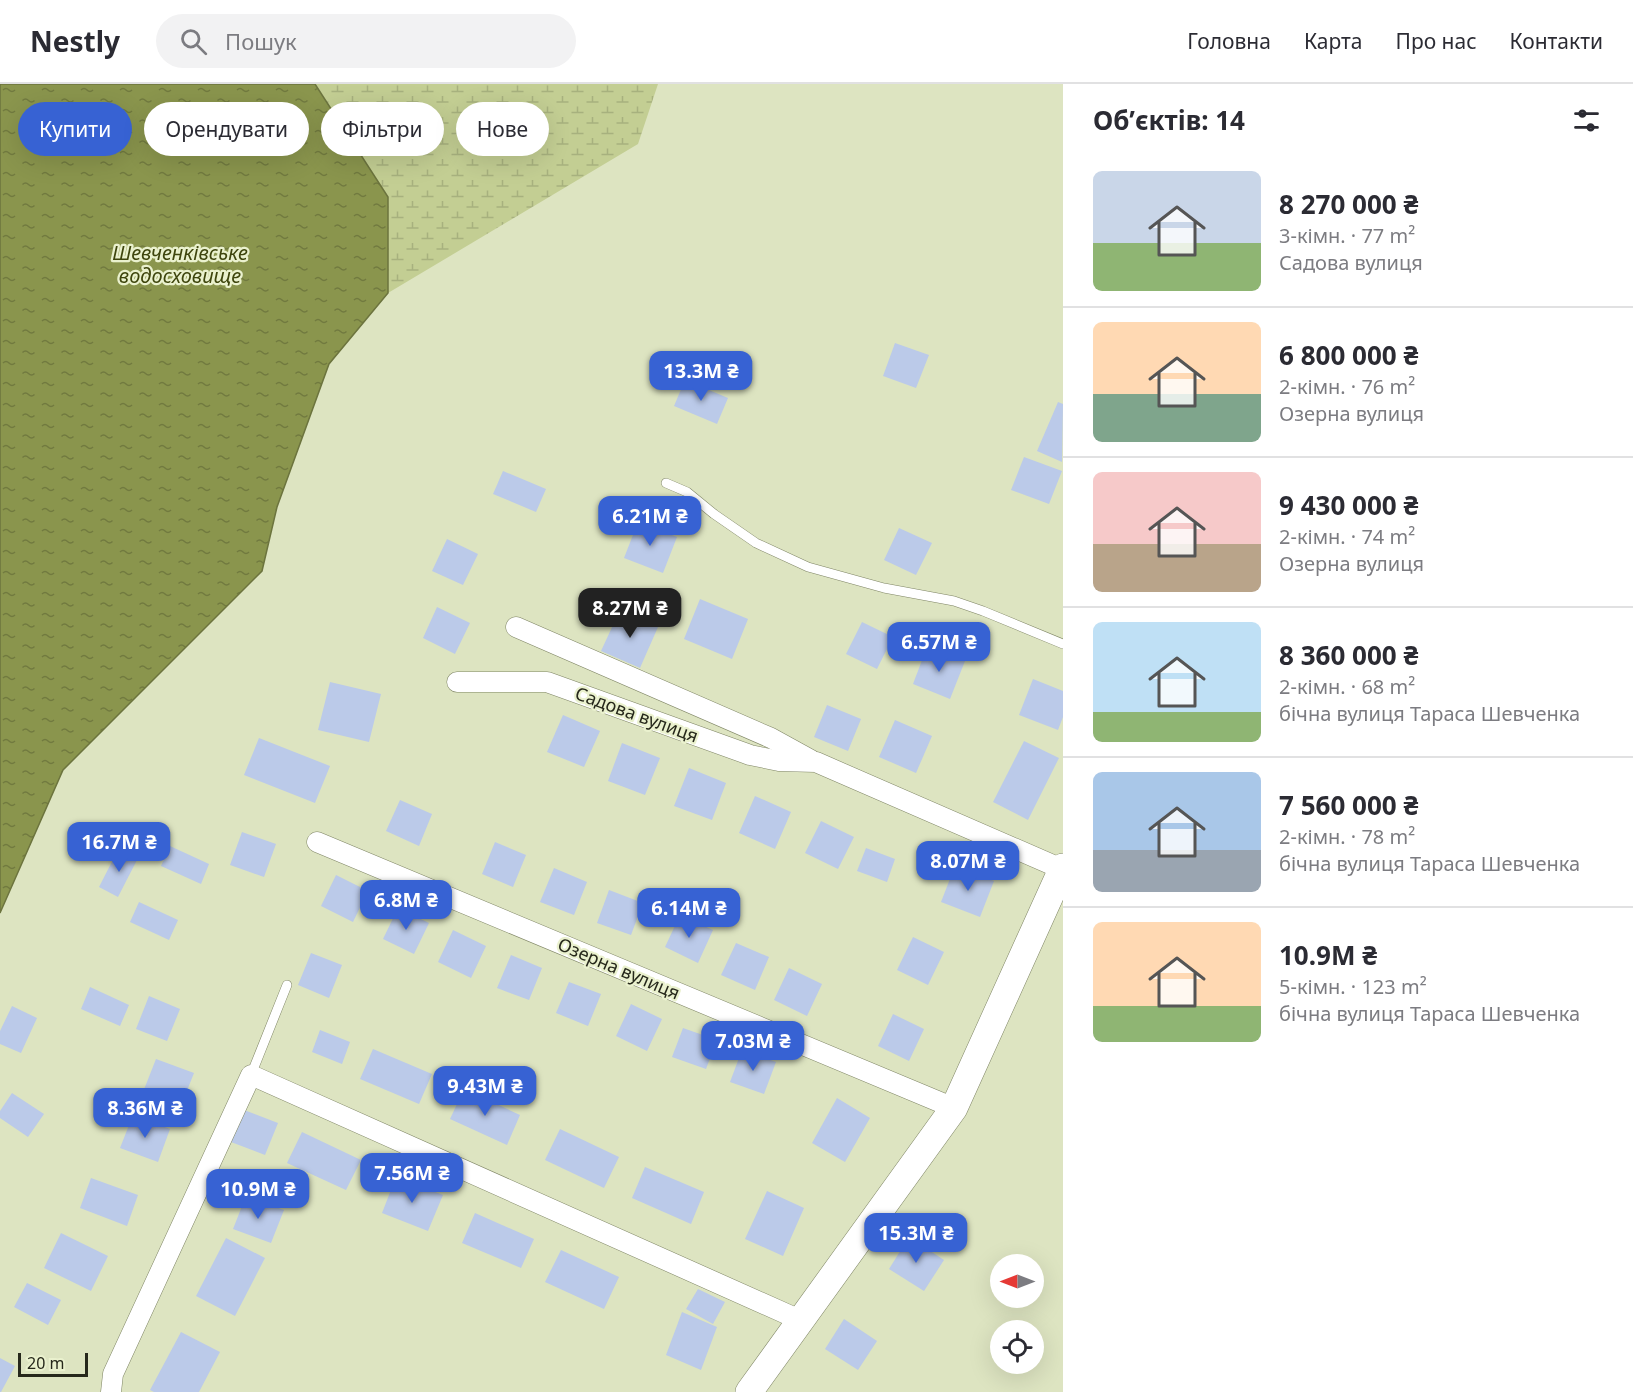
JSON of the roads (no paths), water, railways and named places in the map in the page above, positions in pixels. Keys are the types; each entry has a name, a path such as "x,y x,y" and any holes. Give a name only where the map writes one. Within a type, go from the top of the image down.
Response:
{"main road":[{"path":"749,1392 954,1108 1057,898 1063,868"}],"street":[{"name":"Садова вулиця","path":"516,627 771,738 816,762 1063,868"},
{"name":"Садова вулиця","path":"457,682 547,682 750,755 779,761 816,762"},
{"name":"Озерна вулиця","path":"317,842 954,1108"},
{"path":"111,1392 113,1374 251,1075 800,1320"}],"lane":[{"path":"666,483 687,492 756,543 808,567 884,588 954,601 1063,644"},
{"path":"251,1075 287,985"}],"water":[{"name":"Шевченківське водосховище","path":"0,84 315,84 327,102 321,102 321,156 362,156 388,197 388,293 329,364 277,507 262,571 63,770 0,913"}]}
